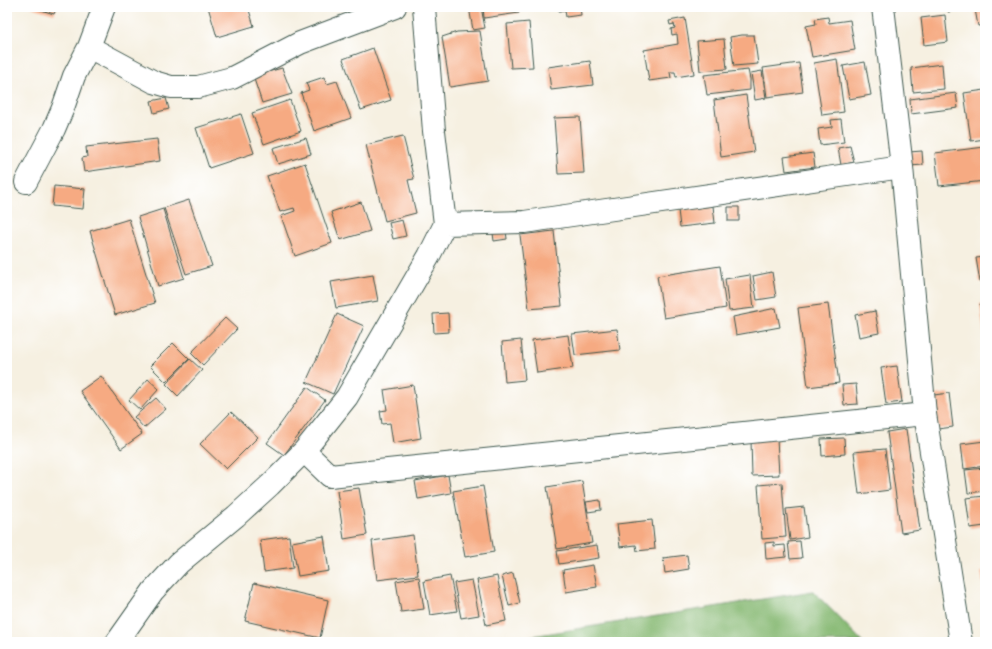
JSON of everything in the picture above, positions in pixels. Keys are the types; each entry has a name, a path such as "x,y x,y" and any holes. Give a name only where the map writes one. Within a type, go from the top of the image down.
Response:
{"street":[{"path":"26,182 54,129 74,76 89,48 104,7"},
{"path":"89,48 154,82 172,87 198,87 232,78 300,43 395,7"},
{"path":"117,642 153,591 180,563 236,516 304,451 347,397 429,256 445,224 434,131 424,7"},
{"path":"883,7 902,167 925,414 961,642"},
{"path":"445,224 524,222 902,167"},
{"path":"304,451 330,476 925,414"}],"green space":[{"path":"813,591 863,642 495,642"}],"building":[{"path":"31,7 57,7 54,14"},
{"path":"208,7 248,7 254,26 217,37"},
{"path":"469,7 481,7 485,28 473,30"},
{"path":"483,7 519,7 519,13 484,18"},
{"path":"558,7 580,7 581,15 566,17 565,10 559,11"},
{"path":"948,7 971,7 972,9 948,12"},
{"path":"985,7 985,25 978,26 975,9"},
{"path":"945,15 948,42 924,45 921,18"},
{"path":"828,17 829,23 850,20 855,50 812,57 806,26 816,24 815,19"},
{"path":"685,18 694,74 676,77 675,72 670,72 671,78 649,81 644,50 678,44 677,34 672,35 671,29 675,28 674,24 670,25 669,21"},
{"path":"529,22 533,67 511,68 507,24"},
{"path":"480,31 488,81 450,87 442,37 457,32"},
{"path":"754,35 758,64 734,66 730,37"},
{"path":"724,39 727,69 700,71 697,41"},
{"path":"373,48 391,100 361,110 343,59"},
{"path":"837,59 844,112 822,115 814,63"},
{"path":"590,61 593,85 551,90 548,67"},
{"path":"865,62 871,95 849,99 843,66"},
{"path":"799,63 803,92 767,97 763,68"},
{"path":"942,64 944,89 913,92 911,68"},
{"path":"282,68 292,94 262,103 253,76"},
{"path":"748,70 750,90 707,95 704,75"},
{"path":"762,71 766,98 755,100 751,73"},
{"path":"324,77 327,84 337,81 351,118 314,131 301,93 309,90 306,83"},
{"path":"985,90 985,139 971,141 964,93"},
{"path":"956,93 958,108 911,114 910,99"},
{"path":"746,95 754,152 721,157 714,100"},
{"path":"166,98 169,109 154,113 151,101"},
{"path":"290,100 301,131 264,144 252,113"},
{"path":"241,114 254,153 209,168 196,128"},
{"path":"580,117 584,173 558,174 554,118"},
{"path":"841,119 844,142 820,145 818,129 832,127 831,120"},
{"path":"403,136 414,179 408,180 416,213 385,221 366,145"},
{"path":"306,138 311,154 278,164 273,148"},
{"path":"157,139 160,161 84,172 82,158 87,157 86,147"},
{"path":"850,146 854,162 841,165 838,148"},
{"path":"985,147 985,181 939,186 935,153"},
{"path":"922,151 923,165 910,166 909,152"},
{"path":"813,153 815,167 786,171 784,157"},
{"path":"305,163 332,243 295,256 281,216 295,211 294,208 280,212 267,176"},
{"path":"54,186 85,189 83,209 52,206"},
{"path":"189,200 212,266 186,274 164,208"},
{"path":"361,202 370,231 340,240 331,212"},
{"path":"713,206 715,223 680,227 678,210"},
{"path":"728,207 739,207 739,221 728,221"},
{"path":"163,209 184,278 158,286 138,217"},
{"path":"129,219 155,303 115,315 90,231"},
{"path":"402,220 406,236 393,239 389,223"},
{"path":"506,231 507,239 494,241 493,233"},
{"path":"554,231 562,306 529,309 520,235"},
{"path":"985,257 985,281 980,282 976,258"},
{"path":"720,266 726,308 664,318 657,276"},
{"path":"772,272 776,297 757,300 753,276"},
{"path":"373,275 378,301 336,308 331,282"},
{"path":"750,275 754,308 729,311 725,279"},
{"path":"985,303 985,334 984,334 980,304"},
{"path":"828,304 839,383 808,387 798,308"},
{"path":"776,308 780,327 736,335 733,317"},
{"path":"875,311 879,333 859,337 855,315"},
{"path":"448,313 449,332 434,333 433,314"},
{"path":"337,314 364,326 333,394 306,382"},
{"path":"225,318 237,329 203,365 191,353"},
{"path":"617,329 620,350 575,355 572,334"},
{"path":"568,335 573,368 537,373 532,340"},
{"path":"521,340 525,380 505,382 502,342"},
{"path":"173,343 189,359 166,382 150,366"},
{"path":"190,359 202,370 178,396 166,384"},
{"path":"897,366 902,402 886,404 881,368"},
{"path":"101,376 142,434 121,449 80,391"},
{"path":"148,379 159,389 140,410 129,400"},
{"path":"856,384 858,404 844,405 842,385"},
{"path":"413,385 421,438 393,443 390,423 382,424 380,411 387,410 384,390"},
{"path":"307,387 325,400 284,455 267,443"},
{"path":"949,393 953,427 938,429 934,395"},
{"path":"156,398 166,409 144,428 134,417"},
{"path":"231,412 258,437 226,469 200,444"},
{"path":"906,429 920,530 901,533 887,432"},
{"path":"844,438 845,454 822,456 821,439"},
{"path":"777,439 779,475 752,476 751,440"},
{"path":"985,441 985,466 964,469 961,444"},
{"path":"885,449 890,490 859,494 854,452"},
{"path":"985,468 985,491 968,493 965,470"},
{"path":"448,475 451,493 418,499 415,481"},
{"path":"582,481 592,543 557,549 547,487"},
{"path":"782,483 786,537 762,539 758,485"},
{"path":"483,486 494,552 465,557 453,491"},
{"path":"359,488 367,535 344,539 337,491"},
{"path":"985,496 985,526 970,528 966,498"},
{"path":"600,500 601,510 588,512 586,502"},
{"path":"804,507 808,537 790,540 786,509"},
{"path":"652,520 655,549 637,551 636,545 620,547 617,524"},
{"path":"413,535 418,575 377,580 372,541"},
{"path":"289,536 293,568 264,572 260,540"},
{"path":"324,536 329,571 298,576 292,542"},
{"path":"800,541 802,558 790,559 788,542"},
{"path":"774,542 774,546 785,545 786,557 766,559 765,543"},
{"path":"597,545 599,558 559,564 557,551"},
{"path":"687,555 689,569 665,573 663,558"},
{"path":"593,565 597,587 566,592 563,570"},
{"path":"981,571 985,571 985,589 984,589"},
{"path":"513,573 520,603 509,606 502,576"},
{"path":"450,576 457,611 430,615 424,581"},
{"path":"497,576 506,621 486,625 477,580"},
{"path":"419,577 424,609 401,612 396,581"},
{"path":"472,580 479,615 461,618 454,583"},
{"path":"254,583 328,600 320,638 245,621"}]}
